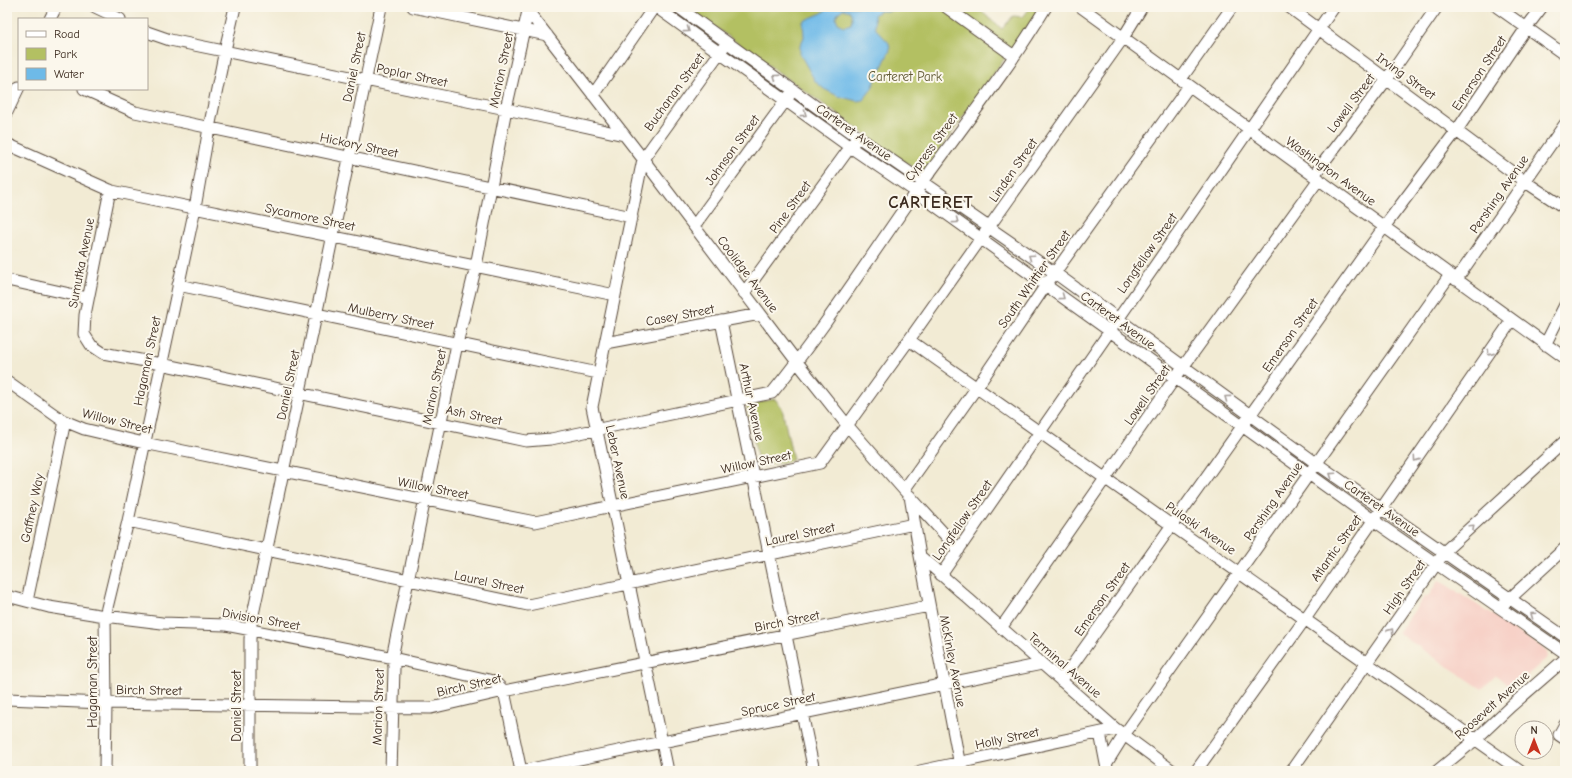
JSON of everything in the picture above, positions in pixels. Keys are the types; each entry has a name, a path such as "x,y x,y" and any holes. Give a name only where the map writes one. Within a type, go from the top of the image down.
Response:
{"street":[{"path":"50,18 56,7"},
{"path":"95,7 118,18"},
{"name":"Hagaman Street","path":"105,771 105,616 128,521 195,208 209,128 235,7"},
{"name":"Daniel Street","path":"250,771 251,624 381,7"},
{"path":"413,7 547,34"},
{"path":"594,95 655,7"},
{"name":"Carteret Avenue","path":"655,7 785,101 916,192 1373,520 1565,653"},
{"name":"Carteret Avenue","path":"678,7 858,137 1184,366 1316,463 1444,554 1565,637"},
{"path":"946,7 1014,56"},
{"name":"Cypress Street","path":"797,362 923,182 1014,56 1046,7"},
{"name":"Washington Avenue","path":"1081,7 1545,345 1565,358"},
{"name":"Linden Street","path":"847,425 989,228 1123,38 1142,7"},
{"name":"South Whittier Street","path":"907,493 1046,285 1185,83 1232,7"},
{"name":"Irving Street","path":"1289,7 1524,181 1565,208"},
{"name":"Longfellow Street","path":"941,575 1334,7"},
{"name":"Lowell Street","path":"1001,628 1316,177 1437,7"},
{"path":"1497,7 1565,55"},
{"name":"Emerson Street","path":"1061,681 1384,227 1457,130 1526,28 1542,7"},
{"name":"Marion Street","path":"390,771 393,708 393,653 457,344 476,266 527,9"},
{"name":"Coolidge Avenue","path":"527,9 760,314 847,425 959,550"},
{"name":"Poplar Street","path":"148,32 170,40 365,79 624,135"},
{"name":"Buchanan Street","path":"643,159 727,42"},
{"path":"7,112 18,89"},
{"name":"Hickory Street","path":"86,90 136,112 632,217"},
{"name":"Johnson Street","path":"694,226 793,90"},
{"name":"Pershing Avenue","path":"1107,768 1120,732 1240,573 1316,463 1565,124"},
{"name":"Pine Street","path":"744,293 858,137"},
{"name":"Sycamore Street","path":"7,144 110,190 614,294"},
{"name":"Leber Avenue","path":"643,159 632,217 614,294 592,407 598,429 630,584 644,663 668,771"},
{"name":"Sumutka Avenue","path":"89,341 84,334 85,315 110,190"},
{"path":"7,280 88,298"},
{"name":"Mulberry Street","path":"178,285 598,373"},
{"path":"1545,345 1565,305"},
{"name":"Casey Street","path":"605,344 760,314"},
{"name":"Atlantic Street","path":"1196,771 1304,619 1512,320"},
{"name":"Arthur Avenue","path":"721,321 814,771"},
{"name":"Pulaski Avenue","path":"909,340 1520,771"},
{"name":"Ash Street","path":"89,341 91,345 103,353 441,422 526,441 551,439 772,393 797,362"},
{"name":"Willow Street","path":"9,386 65,421 84,429 144,443 534,522 820,463 847,425"},
{"name":"Gaffney Way","path":"27,601 65,421"},
{"name":"High Street","path":"1291,771 1444,554 1565,441"},
{"name":"McKinley Avenue","path":"907,493 960,767"},
{"name":"Laurel Street","path":"128,521 528,605 914,524"},
{"path":"1500,608 1565,548"},
{"path":"920,556 941,575"},
{"name":"Terminal Avenue","path":"941,575 1120,732 1173,771"},
{"name":"Division Street","path":"7,596 49,607 105,616 162,623 226,625 489,680 498,685 504,691"},
{"name":"Birch Street","path":"7,699 106,703 431,708 504,691 786,636 929,606"},
{"name":"Roosevelt Avenue","path":"1437,771 1475,740 1565,659"},
{"name":"Spruce Street","path":"521,771 1042,664"},
{"path":"504,691 521,771"},
{"path":"1565,724 1559,735 1565,739"},
{"name":"Holly Street","path":"920,771 960,767 1100,733 1120,732"},
{"name":"Pershing Avenue","path":"1100,733 1107,768"}],"shaded area":[{"path":"1439,580 1546,650 1548,657 1512,689 1496,675 1482,689 1398,633 1425,596 1427,598"}],"green space":[{"name":"Carteret Park","path":"687,7 976,7 1002,29 1013,16 1023,17 1031,7 1038,7 1035,16 922,174"},
{"path":"775,399 782,408 793,460 759,467 747,405"}],"water":[{"path":"829,7 895,7 890,11 879,11 874,15 875,28 889,43 890,50 871,90 863,100 857,101 838,96 824,89 815,81 800,54 800,46 804,37 803,21 822,13","holes":["843,9 850,11 852,17 851,24 844,26 838,23 836,18 838,13"]}],"district":[{"name":"CARTERET","path":"931,202"}]}
